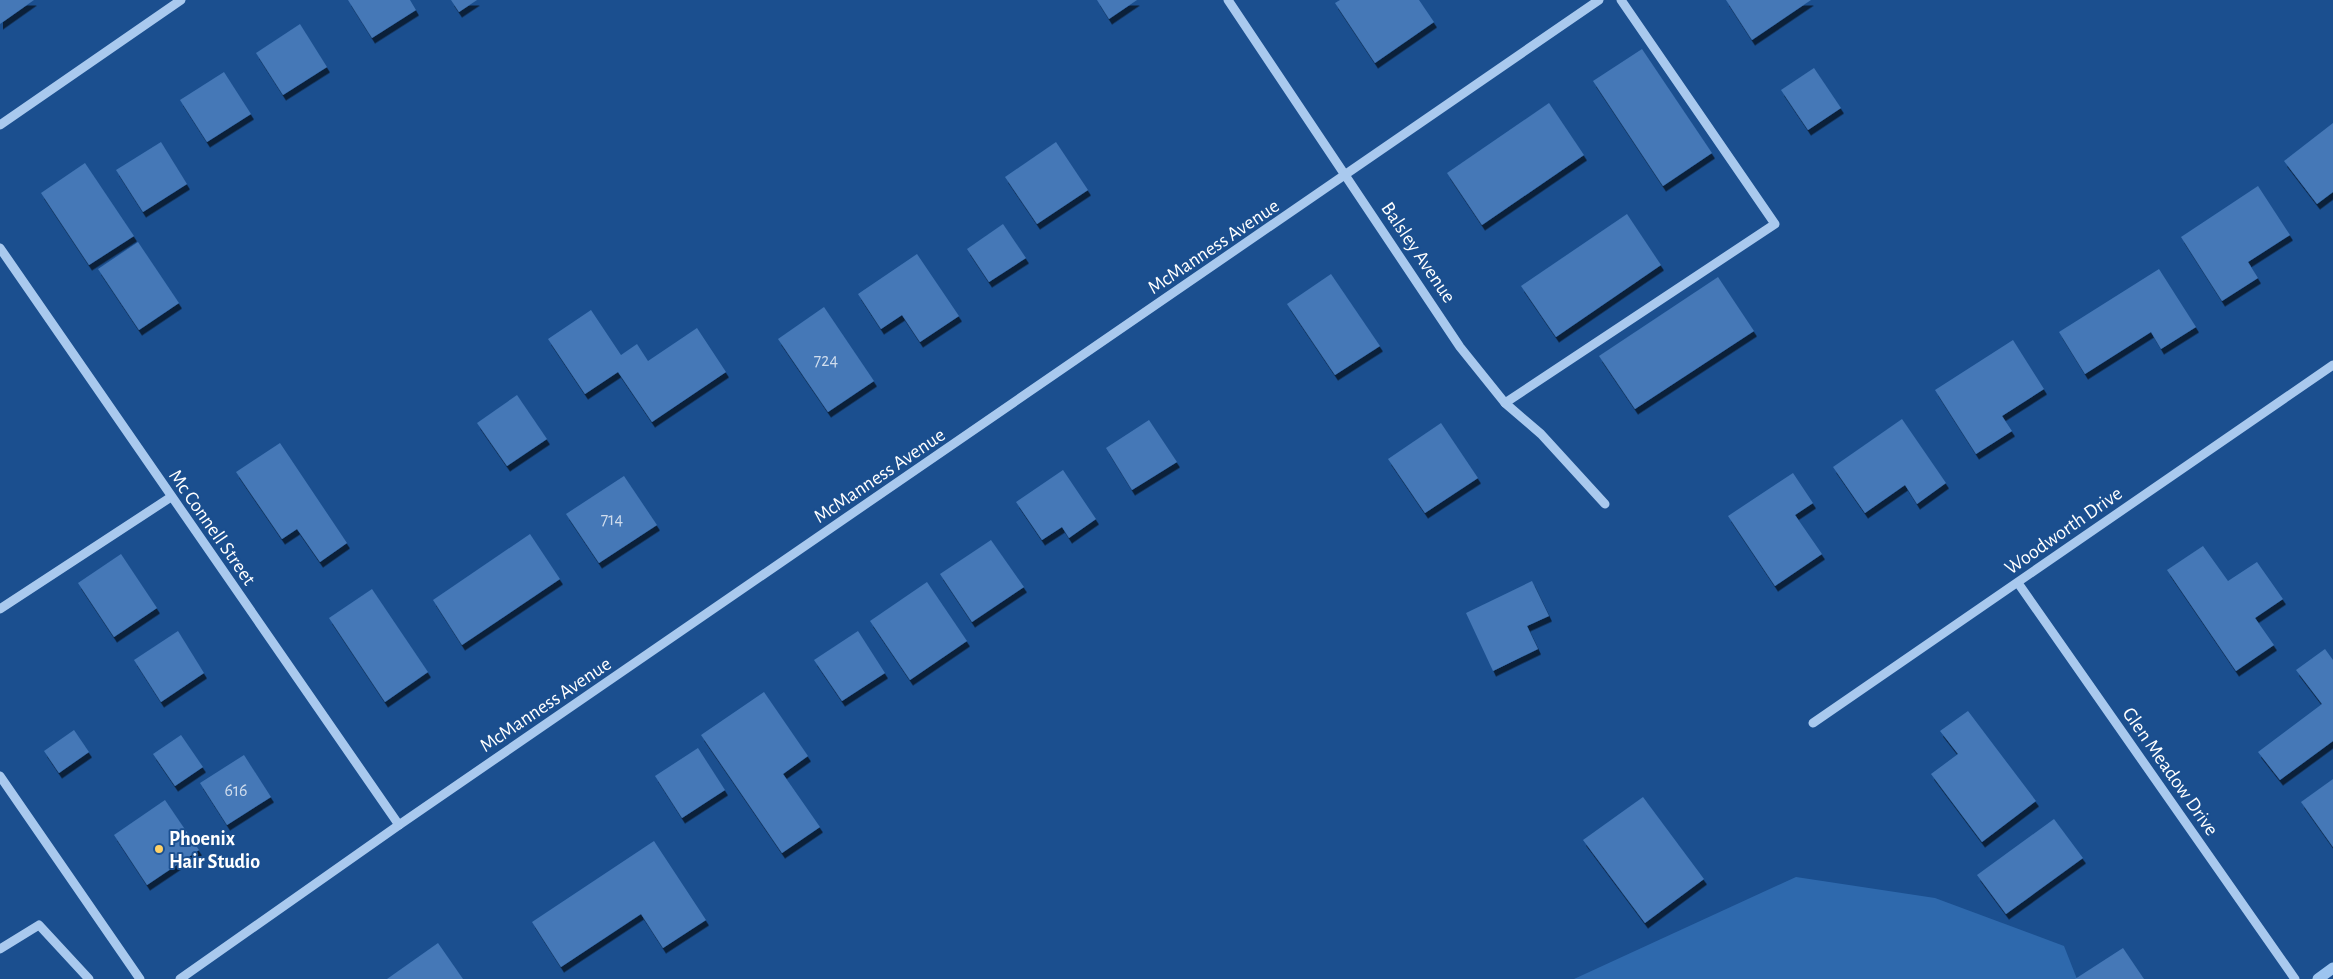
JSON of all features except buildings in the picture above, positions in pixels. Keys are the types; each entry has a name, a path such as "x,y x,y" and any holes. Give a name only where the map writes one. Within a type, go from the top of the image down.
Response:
{"street":[{"path":"0,126 181,0"},
{"name":"Balsley Avenue","path":"1228,0 1460,347 1505,403 1541,434 1605,504"},
{"name":"McManness Avenue","path":"180,979 399,825 1599,0"},
{"path":"1505,403 1775,224 1620,0"},
{"name":"Mc Connell Street","path":"0,248 399,825"},
{"name":"Woodworth Drive","path":"1813,723 2333,365"},
{"path":"0,609 171,497"},
{"name":"Glen Meadow Drive","path":"2018,583 2295,979"},
{"path":"0,776 140,979"},
{"path":"0,949 39,924 89,979"}],"shaded area":[{"path":"1796,877 1935,898 2064,946 2077,979 1574,979"}],"waterway":[{"path":"2318,979 2333,968"}],"place":[{"name":"Phoenix Hair Studio","path":"159,849"}]}
